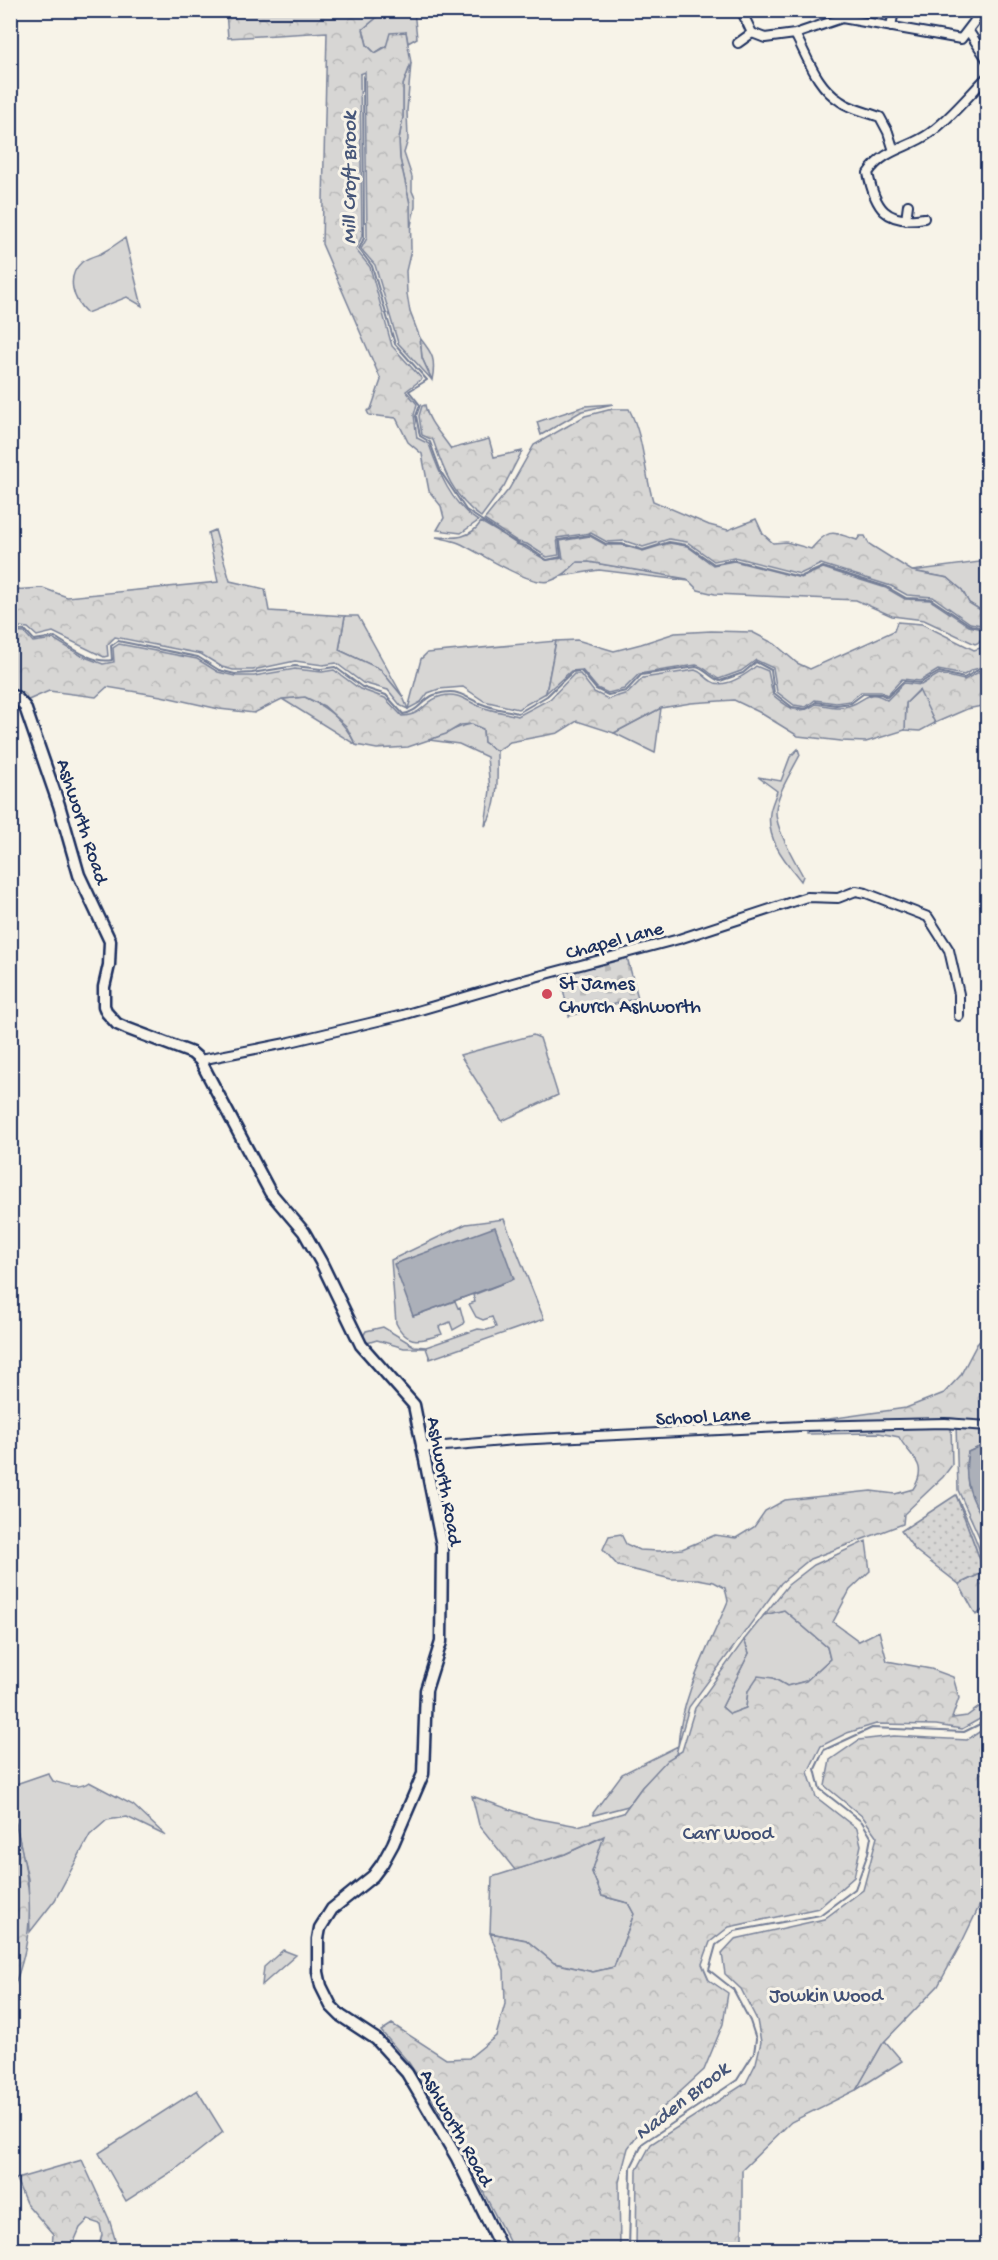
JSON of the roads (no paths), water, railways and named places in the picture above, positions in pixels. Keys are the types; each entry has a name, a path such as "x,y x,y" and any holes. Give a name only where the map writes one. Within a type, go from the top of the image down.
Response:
{"street":[{"path":"741,10 752,33 765,38 795,34 842,18 962,39 974,22 978,10"},
{"path":"891,27 894,10"},
{"path":"968,30 987,61"},
{"path":"738,43 752,33"},
{"path":"795,34 808,64 825,87 840,102 880,117 894,151"},
{"path":"924,218 895,219 883,211 871,187 868,173 876,162 934,131 987,76"},
{"path":"906,220 908,205"},
{"name":"Ashworth Road","path":"10,695 25,707 29,716 59,805 79,875 108,932 111,948 104,987 104,1006 107,1013 117,1024 192,1053 200,1060 270,1192 303,1232 321,1262 361,1345 414,1405 442,1545 441,1642 426,1690 423,1774 382,1864 373,1875 332,1909 320,1928 318,1972 321,1986 331,2006 340,2016 376,2039 407,2073 457,2158 502,2250"},
{"name":"Chapel Lane","path":"200,1060 286,1043 393,1017 679,939 807,897 838,898 856,891 928,917 949,950 959,994 959,1016"},
{"name":"School Lane","path":"421,1448 515,1440 803,1426 945,1423 987,1426"}],"waterway":[{"name":"Mill Croft Brook","path":"363,76 364,238 359,249 372,266 395,344 427,380 409,391 420,405 416,416 420,436 430,442 441,472 466,510 517,544 526,546 547,560 561,557 559,540 590,535 606,544 622,544 643,550 669,542 687,545 714,564 734,560 800,577 823,567 887,587 906,598 931,599 970,625 988,629"},
{"path":"10,630 26,631 34,640 55,637 82,654 104,661 112,660 111,646 118,641 198,657 219,670 235,674 295,666 321,669 335,667 362,687 386,695 403,714 412,711 434,695 449,692 460,694 491,707 518,713 547,696 572,672 581,671 596,689 608,695 626,691 641,675 696,667 720,681 743,673 756,662 771,670 774,693 792,707 806,709 816,702 836,705 851,703 863,694 881,694 887,697 904,681 920,683 939,672 964,678 976,671 988,669"},
{"name":"Naden Brook","path":"629,2250 631,2167 643,2143 737,2080 754,2053 756,2039 750,2021 733,1989 709,1970 716,1945 735,1931 820,1915 855,1889 868,1853 871,1837 862,1822 820,1789 815,1769 824,1750 872,1728 964,1732 988,1720"}],"place":[{"name":"St James Church Ashworth","path":"547,994"}],"park label":[{"name":"Carr Wood","path":"728,1832"},
{"name":"Jowkin Wood","path":"826,1994"}]}
